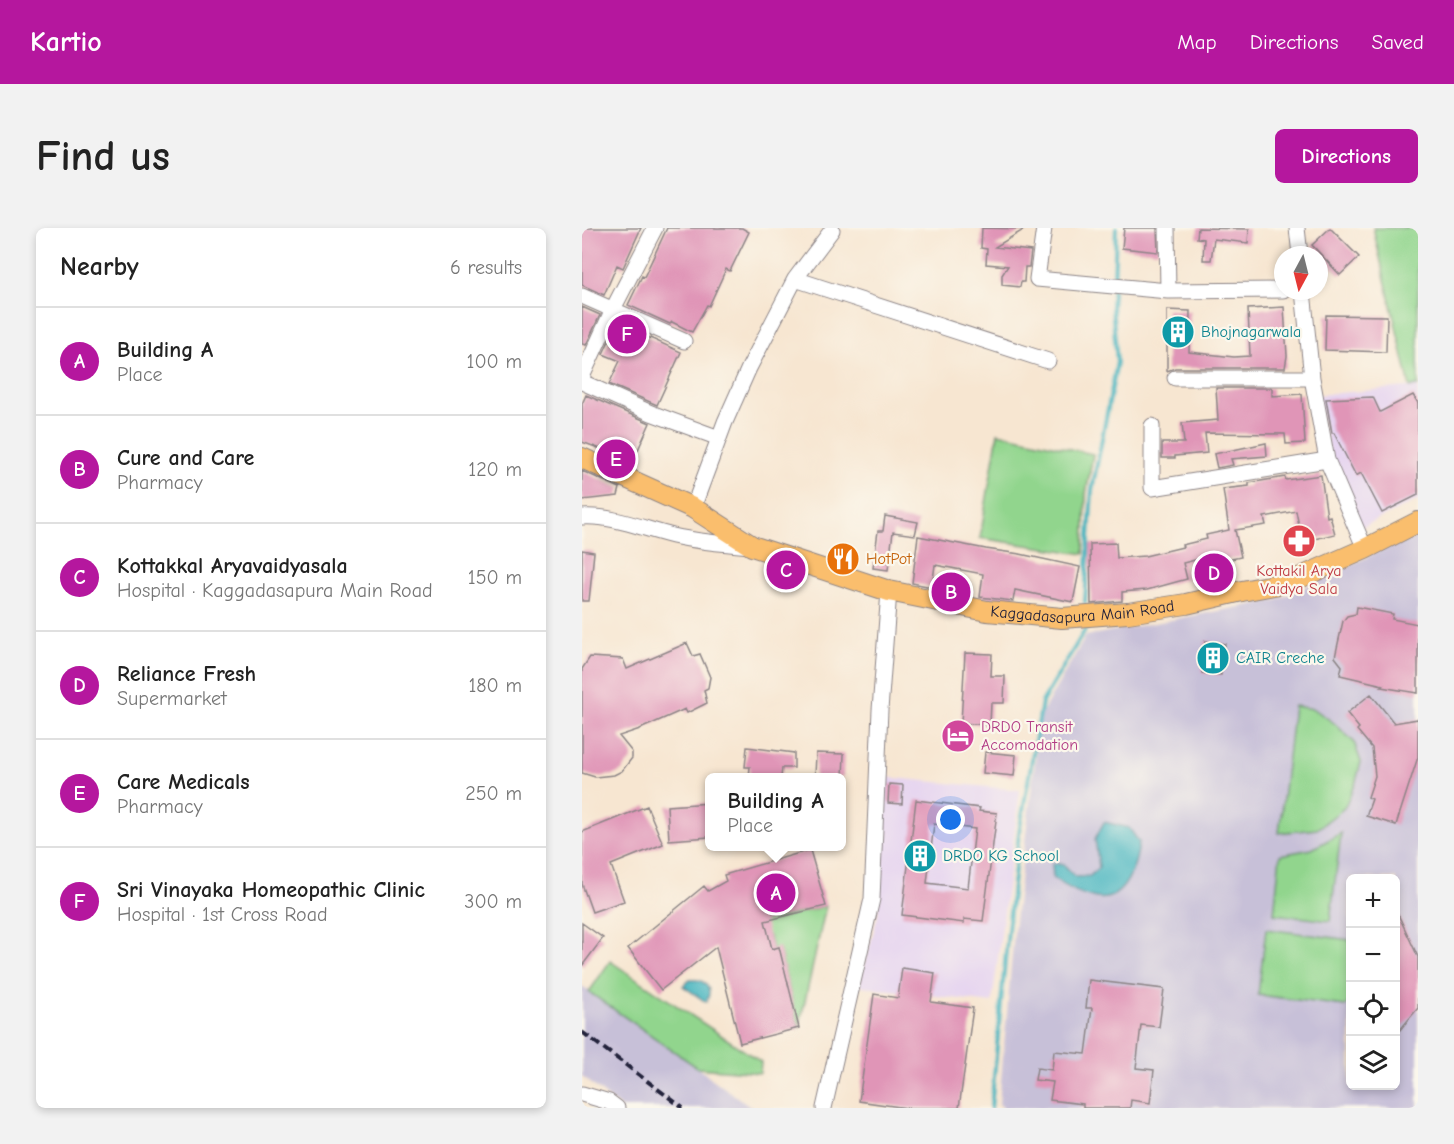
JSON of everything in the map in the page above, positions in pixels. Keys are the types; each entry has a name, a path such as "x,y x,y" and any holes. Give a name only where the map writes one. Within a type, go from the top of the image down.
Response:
{"main road":[{"name":"Kaggadasapura Main Road","path":"582,458 693,508 752,546 889,591 987,611 1062,618 1118,614 1186,604 1290,582 1365,549 1418,522"}],"street":[{"path":"582,377 613,309 655,228"},
{"path":"1044,228 1037,279 1168,291 1274,290"},
{"path":"1167,228 1168,291"},
{"path":"1297,228 1299,246"},
{"path":"693,508 719,438 749,368 795,279 832,230"},
{"path":"795,279 1048,361"},
{"path":"582,296 684,341"},
{"path":"1304,300 1312,378 1327,460 1365,549"},
{"path":"1175,378 1312,378"},
{"path":"582,382 651,413 719,438"},
{"path":"1152,426 1152,488 1327,460"},
{"path":"582,517 596,516 714,544 752,546"},
{"path":"824,1108 872,899 880,710 889,591"},
{"path":"582,1094 609,1102 617,1108"}],"shaded area":[{"path":"1418,386 1418,500 1360,528 1331,459 1318,395"},
{"path":"1418,533 1418,1108 1004,1108 999,1104 1015,921 1041,714 1086,636 1277,600"},
{"path":"883,777 1020,790 992,1003 859,986 878,915"},
{"path":"582,986 752,1108 621,1108 582,1076"}],"green space":[{"path":"1373,228 1418,228 1418,386 1410,387"},
{"path":"998,433 1093,454 1086,494 1084,554 980,538"},
{"path":"1294,706 1314,709 1334,723 1354,742 1361,762 1355,785 1344,808 1317,829 1279,833"},
{"path":"1341,833 1330,921 1274,914 1280,855 1312,849"},
{"path":"826,906 799,1028 779,948 772,949 769,936 753,940 750,925"},
{"path":"1266,929 1346,939 1345,1006 1258,995"},
{"path":"610,961 761,1062 760,1073 698,1068 589,992"}],"water":[{"path":"1104,822 1129,828 1139,842 1136,861 1122,888 1106,898 1096,898 1073,890 1053,878 1052,863 1064,865 1076,877 1090,876 1099,867 1095,839"},
{"path":"690,980 700,981 707,985 709,993 706,1002 683,986"}],"building":[{"path":"582,228 641,228 623,268 617,265 604,295 582,285"},
{"path":"667,228 742,228 749,232 730,271 726,269 709,306 707,305 692,332 628,305"},
{"path":"982,228 1025,229 995,247 1031,251 1029,267 1025,267 1024,282 1021,282 1020,287 1002,285 1002,275 1008,266 986,264 987,249 981,248"},
{"path":"1124,228 1157,228 1158,252 1122,248"},
{"path":"1198,228 1249,229 1248,243 1214,239 1211,260 1203,260 1204,239 1197,238"},
{"path":"1330,228 1359,257 1340,275 1328,262 1328,246 1312,245"},
{"path":"582,307 600,315 586,345 582,344"},
{"path":"1284,307 1287,356 1285,368 1175,368 1167,371 1167,310 1190,311 1189,352 1234,357 1250,356 1248,309"},
{"path":"1326,315 1387,316 1386,352 1325,350"},
{"path":"617,323 681,352 657,405 609,384 620,361 603,354"},
{"path":"1216,388 1272,388 1272,396 1302,394 1305,443 1286,444 1285,434 1205,433 1207,453 1162,458 1162,443 1184,443 1182,423 1218,420"},
{"path":"586,395 650,423 637,452 622,446 617,455 582,442 582,404"},
{"path":"1413,395 1418,403 1418,495 1382,513 1361,473 1356,476 1332,433 1326,399 1373,397 1380,412"},
{"path":"1266,443 1267,456 1231,459 1233,465 1217,468 1214,454"},
{"path":"582,471 620,488 618,496 582,500"},
{"path":"1321,475 1327,517 1330,516 1335,534 1306,541 1303,530 1300,531 1296,511 1264,517 1266,525 1235,530 1241,557 1212,563 1211,556 1183,563 1187,579 1147,590 1122,592 1122,601 1091,604 1090,544 1116,543 1117,558 1145,556 1183,547 1182,545 1207,539 1206,535 1229,530 1223,489 1249,486 1249,483 1285,477 1286,480"},
{"path":"885,516 918,522 915,535 893,532 888,570 873,568 878,531 883,531"},
{"path":"918,536 1080,567 1073,602 1015,590 1013,601 980,597 983,574 935,565 932,587 912,583"},
{"path":"582,550 594,552 589,601 582,601"},
{"path":"1357,607 1393,614 1392,619 1418,624 1418,693 1381,687 1383,685 1340,675 1342,666 1335,657 1343,621 1347,616 1356,614"},
{"name":"CAIR Creche","path":"1205,641 1225,644 1221,675 1202,673"},
{"path":"687,643 693,656 700,654 710,677 708,688 704,690 707,703 687,713 685,709 619,736 632,752 632,758 622,771 614,775 595,777 582,773 582,669 590,657 623,659 627,669"},
{"path":"965,653 992,654 991,676 1005,676 1004,703 991,703 990,725 961,723"},
{"path":"1371,694 1394,723 1418,719 1418,757 1396,825 1366,816 1372,799 1368,797 1375,776 1372,748 1347,713"},
{"path":"747,747 794,753 794,768 782,768 781,773 749,773 750,767 745,767"},
{"path":"985,752 1016,755 1014,776 983,773"},
{"path":"816,753 844,754 843,773 815,773"},
{"path":"889,784 903,785 902,804 888,803"},
{"name":"DRDO KG School","path":"916,800 980,808 979,811 997,813 983,921 964,919 964,923 902,915","holes":["934,824 975,829 968,888 927,883"]},
{"path":"705,803 705,837 669,840 667,806"},
{"path":"647,806 663,844 611,865 624,901 592,912 582,884 582,832"},
{"path":"810,851 826,906 765,921 772,949 779,947 799,1028 740,1043 716,947 661,990 628,948 704,886 708,891 726,881 724,875"},
{"path":"1400,919 1418,957 1418,1008 1400,1030"},
{"path":"582,923 603,938 582,966"},
{"path":"902,968 935,973 931,1002 973,1008 959,1108 907,1108 859,1101 874,994 898,998"},
{"path":"1089,980 1164,989 1159,1027 1141,1025 1136,1068 1154,1070 1150,1103 1131,1100 1130,1108 1083,1108 1083,1104 1050,1100 1053,1082 1035,1080 1037,1068 1052,1070 1054,1051 1086,1054 1092,1008 1086,1008"}],"waterway":[{"path":"1114,283 1116,228"},
{"path":"1085,602 1092,490 1117,362 1112,306 1113,291"},
{"path":"991,1108 1019,833 1042,702 1085,630"}],"railway":[{"path":"582,1032 683,1108"}],"place":[{"name":"Bhojnagarwala","path":"1178,332"},
{"name":"Sri Vinayaka Homeopathic Clinic","path":"627,334"},
{"name":"Care Medicals","path":"616,459"},
{"name":"Kottakil Arya Vaidya Sala","path":"1299,541"},
{"name":"HotPot","path":"843,559"},
{"name":"Kottakkal Aryavaidyasala","path":"786,570"},
{"name":"Reliance Fresh","path":"1214,573"},
{"name":"Cure and Care","path":"951,592"},
{"name":"CAIR Creche","path":"1213,658"},
{"name":"DRDO Transit Accomodation","path":"958,736"},
{"name":"DRDO KG School","path":"920,856"},
{"name":"Building A","path":"776,893"}]}
